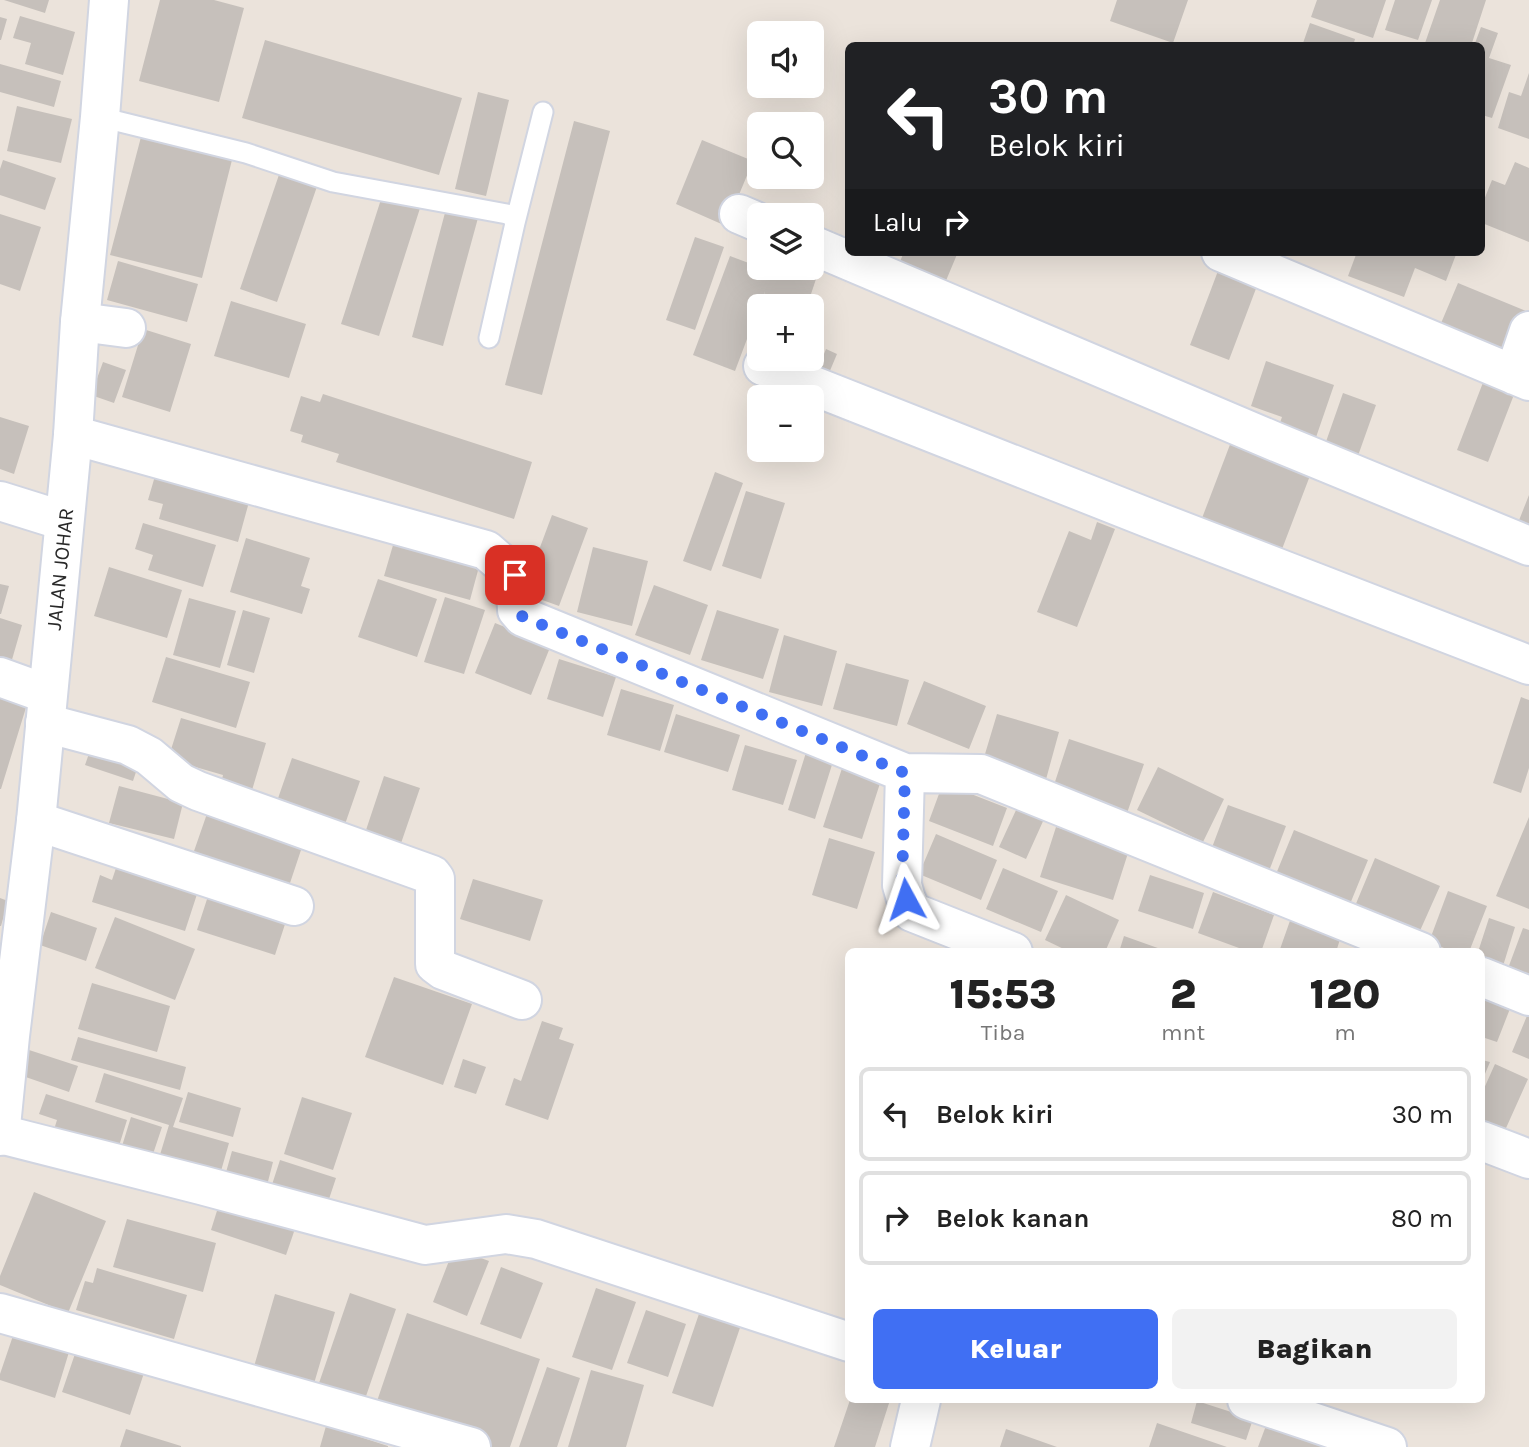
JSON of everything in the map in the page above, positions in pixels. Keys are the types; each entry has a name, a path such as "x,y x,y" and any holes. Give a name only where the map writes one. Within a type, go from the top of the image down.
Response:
{"street":[{"name":"JALAN JOHAR","path":"0,1135 5,1035 36,821 73,435 80,322 109,0"},
{"path":"824,250 1529,546"},
{"path":"1231,256 1522,378 1529,331"},
{"path":"80,322 125,328"},
{"path":"776,371 1151,520 1529,665"},
{"path":"73,435 486,550 515,575 517,610 523,617 905,773 981,774 1411,948"},
{"path":"0,501 64,521"},
{"path":"0,677 46,709 149,755 181,783 198,791 432,875 435,879 435,964 443,970 522,1000"},
{"path":"905,773 902,885 912,912 1003,948"},
{"path":"36,821 294,906"},
{"path":"1485,978 1529,996"},
{"path":"0,1135 425,1245 506,1234 536,1239 845,1341"},
{"path":"1485,1141 1529,1159"},
{"path":"0,1313 471,1447"},
{"path":"910,1447 920,1403"},
{"path":"1256,1403 1388,1447"}],"lane":[{"path":"489,338 543,112"},
{"path":"100,117 246,153 333,181 507,214 513,217 515,223"}],"building":[{"path":"4,0 49,0 45,13"},
{"path":"160,0 214,0 244,8 219,102 139,81"},
{"path":"1117,0 1188,0 1173,42 1110,21"},
{"path":"1317,0 1386,0 1373,38 1311,17"},
{"path":"1395,0 1432,0 1418,40 1385,30"},
{"path":"1440,0 1486,0 1472,42 1425,42"},
{"path":"20,16 75,32 63,75 25,64 31,43 13,38"},
{"path":"0,17 7,19 1,40 0,40"},
{"path":"1310,23 1355,39 1354,42 1303,42"},
{"path":"1481,27 1498,33 1489,58 1511,65 1492,118 1485,116 1485,42 1475,42"},
{"path":"265,40 462,98 439,175 242,118"},
{"path":"0,64 61,81 54,107 0,92"},
{"path":"1529,73 1529,139 1498,128 1509,92 1521,96"},
{"path":"478,92 509,100 486,196 455,189"},
{"path":"17,106 72,119 61,163 7,151"},
{"path":"574,121 610,131 542,395 505,385"},
{"path":"141,137 232,160 202,278 110,255"},
{"path":"702,140 747,159 747,175 726,226 676,204"},
{"path":"3,160 56,178 45,210 0,195 0,169"},
{"path":"1515,162 1529,168 1529,242 1485,224 1485,198 1492,180 1505,185"},
{"path":"283,163 321,175 277,302 240,289"},
{"path":"384,190 422,202 379,336 341,324"},
{"path":"446,209 478,218 443,346 412,337"},
{"path":"0,214 41,227 20,291 0,284"},
{"path":"695,237 724,247 695,330 666,320"},
{"path":"730,256 747,262 747,280 816,280 811,294 764,294 765,291 764,294 747,294 747,339 735,371 693,355"},
{"path":"902,256 956,256 940,295 894,276"},
{"path":"1356,256 1455,256 1446,281 1415,268 1404,297 1348,276"},
{"path":"118,261 198,284 187,322 107,300"},
{"path":"1221,263 1260,278 1229,360 1190,345"},
{"path":"1458,283 1526,311 1507,357 1439,328"},
{"path":"231,301 306,324 289,378 214,356"},
{"path":"143,329 191,344 170,412 122,397"},
{"path":"826,349 837,354 829,373 824,371"},
{"path":"1266,361 1334,385 1313,446 1276,434 1282,417 1251,406"},
{"path":"103,362 126,370 114,403 91,395"},
{"path":"1489,367 1520,379 1488,462 1457,450"},
{"path":"1343,393 1376,405 1354,467 1321,456"},
{"path":"323,394 532,462 514,519 336,462 339,454 301,442 303,435 290,431 301,396 320,402"},
{"path":"0,417 29,426 14,474 0,469"},
{"path":"1231,442 1311,473 1279,557 1199,526"},
{"path":"715,472 743,483 711,571 683,561"},
{"path":"155,476 249,502 238,542 159,519 163,504 148,500"},
{"path":"746,491 785,503 761,579 722,566"},
{"path":"1529,495 1529,534 1516,528"},
{"path":"552,515 588,528 559,606 523,593"},
{"path":"1097,522 1115,529 1077,627 1037,612 1069,531 1091,540"},
{"path":"143,523 216,545 203,587 148,570 153,555 135,549"},
{"path":"398,528 483,552 470,600 384,576"},
{"path":"246,538 310,558 301,586 310,589 302,614 230,592"},
{"path":"593,547 648,561 632,626 577,612"},
{"path":"109,567 182,590 167,638 94,616"},
{"path":"378,579 437,599 417,657 358,637"},
{"path":"0,584 9,586 1,614 0,614"},
{"path":"654,585 708,605 690,655 635,635"},
{"path":"445,597 485,610 464,674 424,662"},
{"path":"189,598 236,611 220,668 173,655"},
{"path":"243,610 270,618 254,673 227,665"},
{"path":"717,610 779,629 763,679 701,660"},
{"path":"0,618 22,625 9,670 0,668"},
{"path":"495,623 551,645 531,695 475,673"},
{"path":"784,635 837,651 822,706 769,692"},
{"path":"166,657 250,682 236,728 152,702"},
{"path":"559,659 616,677 603,717 547,699"},
{"path":"846,663 909,680 897,726 833,709"},
{"path":"924,681 986,706 969,749 907,724"},
{"path":"621,689 674,705 660,751 607,735"},
{"path":"0,692 28,701 1,789 0,789"},
{"path":"1521,697 1529,700 1529,768 1521,793 1493,783"},
{"path":"676,714 740,735 728,772 664,752"},
{"path":"997,714 1059,732 1045,783 982,764"},
{"path":"181,718 266,743 250,797 220,788 223,775 168,759"},
{"path":"1069,739 1144,764 1126,816 1052,791"},
{"path":"809,743 836,752 815,819 788,810"},
{"path":"92,745 140,760 133,781 85,765"},
{"path":"745,745 797,760 783,805 732,790"},
{"path":"292,758 360,781 343,830 275,807"},
{"path":"845,759 884,771 862,839 823,827"},
{"path":"1158,767 1224,799 1203,842 1137,810"},
{"path":"384,776 420,788 399,849 364,836"},
{"path":"943,783 1007,808 993,846 929,821"},
{"path":"119,786 183,803 174,839 109,823"},
{"path":"1023,795 1049,808 1026,859 999,847"},
{"path":"210,805 303,844 289,886 193,854"},
{"path":"1228,805 1286,826 1266,879 1208,858"},
{"path":"1529,817 1529,909 1496,896"},
{"path":"1056,827 1129,850 1113,900 1040,877"},
{"path":"1294,830 1368,860 1350,904 1276,874"},
{"path":"936,834 997,860 981,900 919,874"},
{"path":"829,838 875,852 857,909 812,895"},
{"path":"1375,858 1440,886 1419,933 1355,906"},
{"path":"119,859 200,885 185,931 92,902 100,875 112,880"},
{"path":"1003,868 1058,891 1041,932 986,909"},
{"path":"1150,875 1204,893 1193,929 1138,911"},
{"path":"473,879 543,900 530,941 460,919"},
{"path":"1448,891 1487,906 1471,948 1444,948 1429,942"},
{"path":"1213,892 1274,915 1262,948 1239,948 1198,933"},
{"path":"209,893 287,918 275,955 197,930"},
{"path":"1066,895 1119,920 1107,948 1062,948 1045,940"},
{"path":"0,898 8,901 1,926 0,926"},
{"path":"51,912 97,928 86,961 40,945"},
{"path":"1292,915 1342,933 1337,948 1280,948"},
{"path":"115,917 195,949 175,1000 95,968"},
{"path":"1489,918 1515,927 1503,966 1485,961 1485,948 1479,948"},
{"path":"1523,928 1529,930 1529,979 1507,971"},
{"path":"1124,936 1158,948 1120,948"},
{"path":"394,977 472,1004 443,1085 365,1057"},
{"path":"92,983 170,1006 157,1052 78,1029"},
{"path":"1485,990 1513,1001 1497,1042 1485,1038"},
{"path":"1529,1011 1529,1059 1512,1052"},
{"path":"542,1021 563,1028 559,1039 574,1044 548,1120 505,1105 514,1078 521,1081"},
{"path":"78,1037 186,1067 180,1090 71,1060"},
{"path":"26,1049 78,1066 69,1092 17,1074"},
{"path":"463,1059 486,1067 476,1094 454,1087"},
{"path":"1485,1061 1490,1062 1485,1074"},
{"path":"1495,1064 1528,1079 1502,1137 1485,1129 1485,1086"},
{"path":"104,1073 183,1098 173,1127 229,1143 217,1185 156,1168 169,1125 95,1102"},
{"path":"188,1092 241,1108 233,1137 179,1122"},
{"path":"46,1094 127,1120 115,1159 51,1139 57,1120 39,1114"},
{"path":"302,1097 352,1113 333,1170 284,1154"},
{"path":"131,1117 162,1127 148,1169 118,1159"},
{"path":"232,1151 273,1162 263,1201 221,1190"},
{"path":"280,1160 336,1178 323,1217 267,1200"},
{"path":"34,1192 106,1221 68,1313 0,1285 0,1276"},
{"path":"221,1198 297,1223 286,1255 211,1230"},
{"path":"127,1219 216,1243 203,1292 113,1267"},
{"path":"454,1248 489,1261 467,1316 433,1302"},
{"path":"501,1267 543,1283 521,1339 480,1324"},
{"path":"97,1268 187,1295 174,1339 76,1310 85,1281 93,1283"},
{"path":"596,1288 636,1302 612,1370 572,1357"},
{"path":"350,1293 396,1309 365,1399 319,1383"},
{"path":"275,1294 335,1312 313,1387 253,1370"},
{"path":"702,1305 743,1319 713,1407 672,1393"},
{"path":"646,1310 686,1324 668,1377 627,1363"},
{"path":"407,1313 540,1359 510,1447 491,1447 375,1407"},
{"path":"17,1324 69,1352 55,1398 0,1380"},
{"path":"78,1345 146,1367 130,1415 62,1392"},
{"path":"547,1367 580,1378 557,1447 519,1447"},
{"path":"591,1370 644,1385 626,1447 568,1447"},
{"path":"849,1403 889,1403 875,1447 834,1447"},
{"path":"1196,1403 1253,1419 1246,1440 1191,1423"},
{"path":"1157,1423 1227,1447 1149,1447"},
{"path":"1267,1423 1331,1447 1258,1447"},
{"path":"326,1426 388,1446 388,1447 320,1447"},
{"path":"126,1429 181,1446 181,1447 120,1447"},
{"path":"1006,1429 1057,1447 1000,1447"}],"route":[{"path":"515,575 517,610 523,617 905,773 902,885 906,899"}]}
